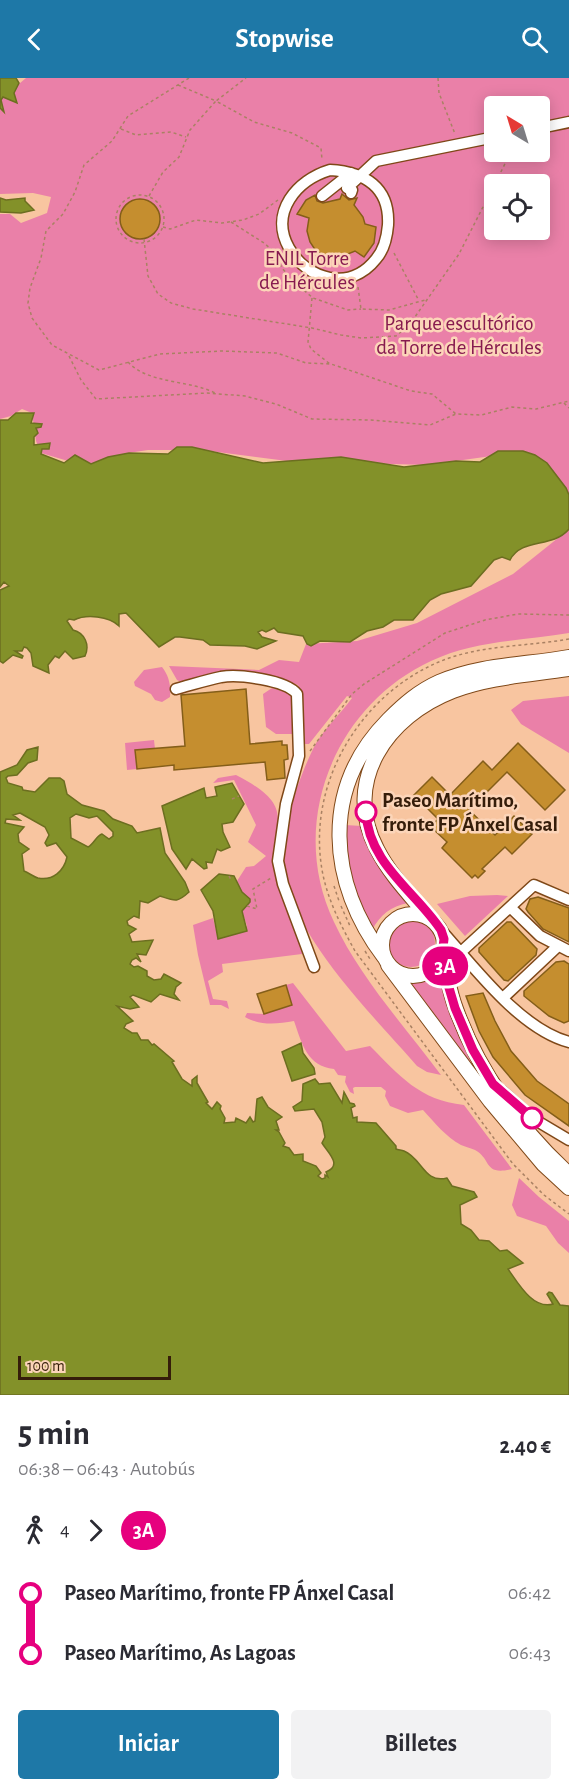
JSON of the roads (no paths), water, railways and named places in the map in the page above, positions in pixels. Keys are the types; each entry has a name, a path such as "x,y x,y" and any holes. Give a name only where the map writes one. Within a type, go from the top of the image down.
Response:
{"main road":[{"path":"569,657 486,668 440,681 406,703 377,731 356,764 342,801 339,820 343,872 355,909 382,962 543,1164 569,1188"},
{"path":"569,669 480,683 453,691 429,703 400,723 383,743 370,767 365,787 366,823 376,848 390,871 441,930 444,939 441,960 458,1016 473,1050 493,1084 524,1125 569,1174"},
{"path":"382,962 382,937 392,921 410,913 429,918"},
{"path":"382,962 404,975 413,976 431,970 441,960"}],"street":[{"path":"550,126 569,122"},
{"path":"356,174 349,190 322,196 376,161 484,139"},
{"path":"330,170 356,174 376,187 386,200 388,212 385,243 375,261 358,274 337,280 327,279 304,268 287,244 284,231 286,209 291,196 312,176 330,170"},
{"path":"176,689 234,676 272,682 292,688 297,693 300,744 286,804 278,861 283,885 314,967"},
{"path":"441,960 461,952 534,885 569,900"},
{"path":"510,907 540,936 569,951"},
{"path":"441,930 525,1018 568,1038"},
{"path":"504,997 558,945"},
{"path":"493,1084 532,1118 569,1140"}],"place":[{"name":"Paseo Marítimo, fronte FP Ánxel Casal","path":"366,812"}],"park label":[{"name":"ENIL Torre de Hércules","path":"307,270"},
{"name":"Parque escultórico da Torre de Hércules","path":"459,335"}]}
